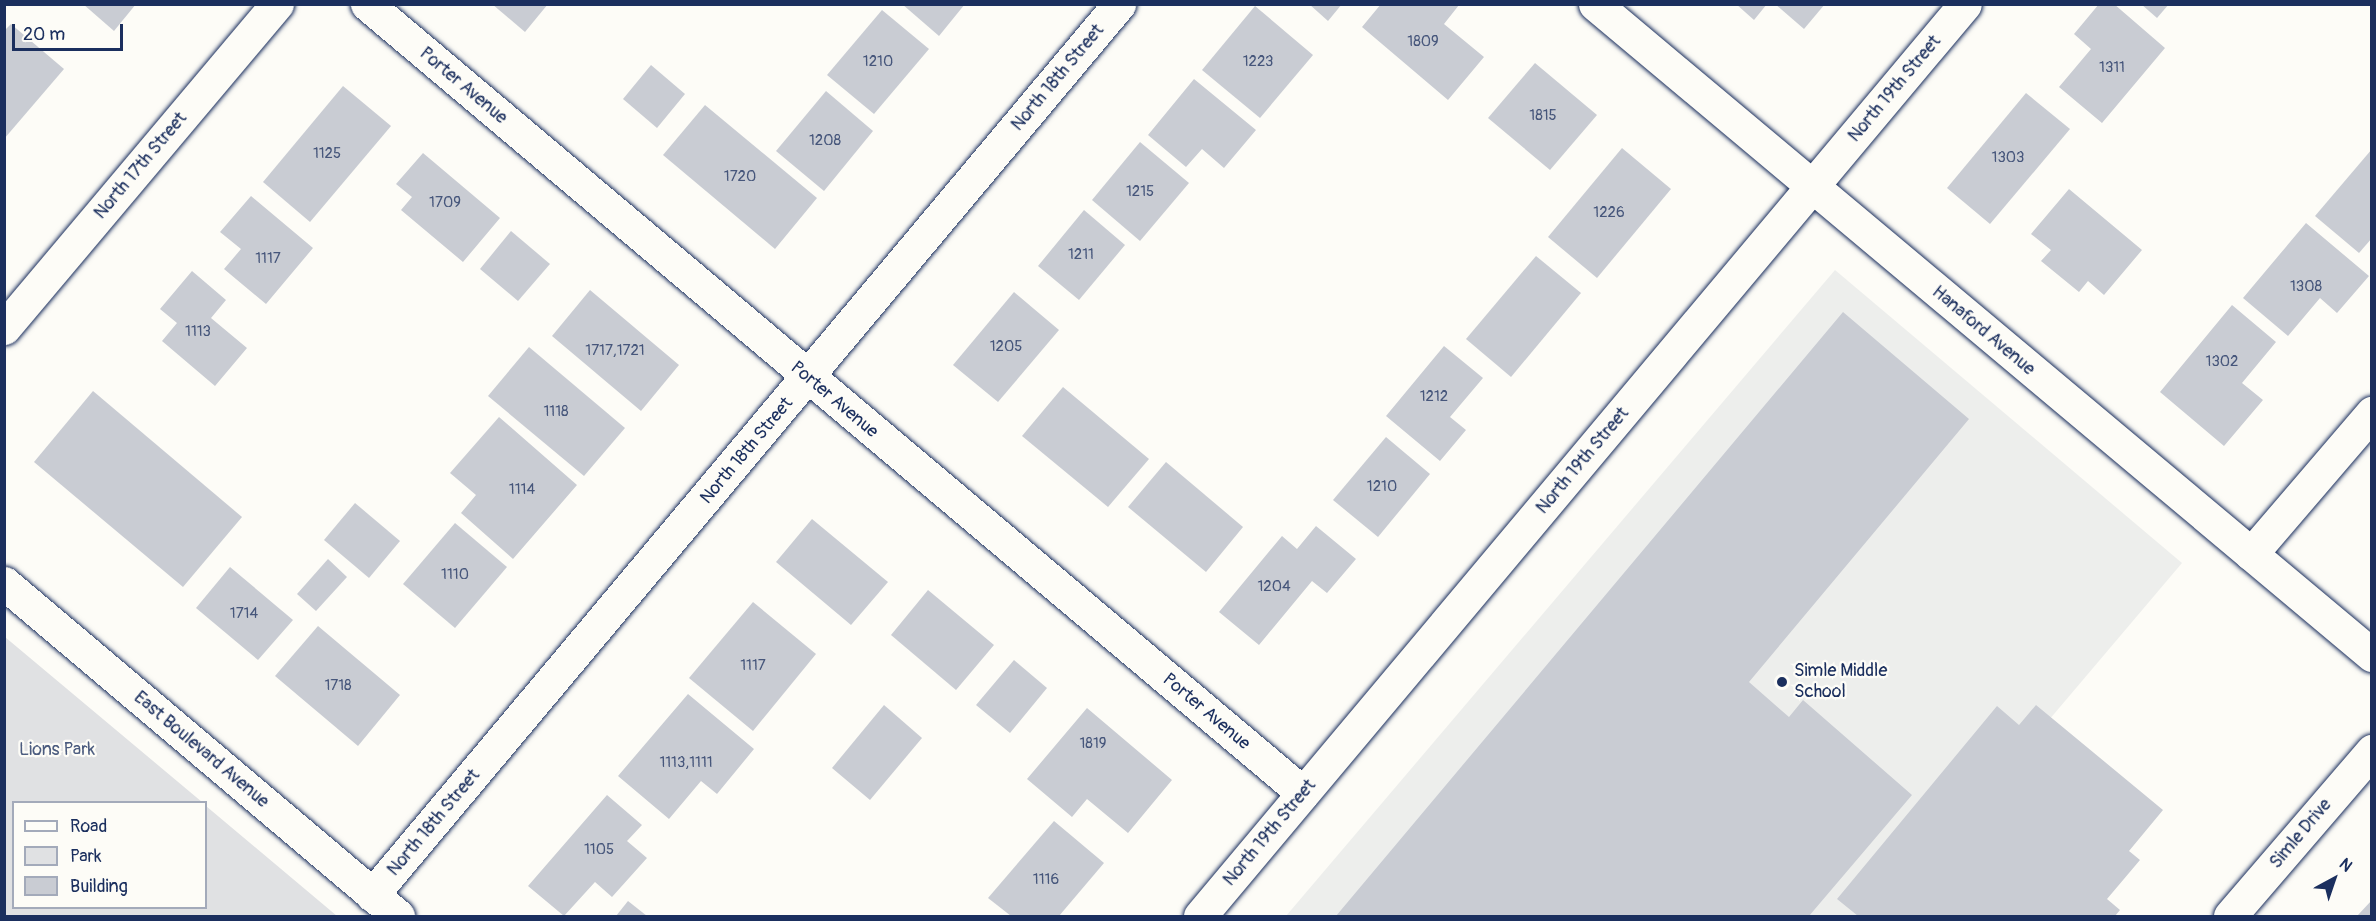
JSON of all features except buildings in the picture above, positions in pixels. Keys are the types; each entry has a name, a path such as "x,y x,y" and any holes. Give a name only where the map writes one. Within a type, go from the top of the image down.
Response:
{"street":[{"name":"North 17th Street","path":"4,328 277,4"},
{"name":"Porter Avenue","path":"367,4 1303,794"},
{"name":"North 18th Street","path":"372,895 809,378 1119,4"},
{"name":"Hanaford Avenue","path":"1595,4 2372,656"},
{"name":"North 19th Street","path":"1200,916 1965,4"},
{"path":"2251,554 2372,412"},
{"name":"East Boulevard Avenue","path":"4,583 398,916"},
{"name":"Simle Drive","path":"2230,916 2372,751"}],"shaded area":[{"name":"Simle Middle School","path":"1835,270 2182,563 1883,916 1286,916"}],"green space":[{"name":"Lions Park","path":"5,637 201,801 12,801 12,909 207,909 207,807 337,916 5,916"}],"place":[{"name":"Simle Middle School","path":"1782,682"}]}
